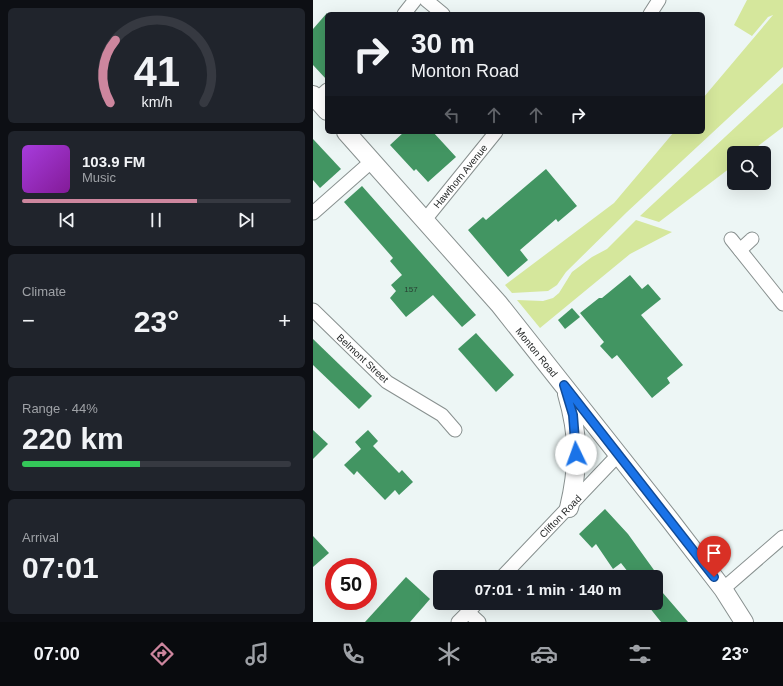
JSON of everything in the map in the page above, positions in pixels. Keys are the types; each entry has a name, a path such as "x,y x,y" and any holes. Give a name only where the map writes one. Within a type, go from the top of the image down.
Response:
{"main road":[{"name":"Monton Road","path":"348,134 499,304 723,589 744,622"},
{"path":"564,385 573,415 576,445 575,477 569,508"}],"street":[{"path":"406,12 415,0"},
{"path":"426,0 441,12"},
{"path":"651,12 659,0"},
{"name":"Hawthorn Avenue","path":"424,221 494,134"},
{"path":"313,212 372,162"},
{"path":"731,239 783,304"},
{"path":"740,250 753,239"},
{"name":"Belmont Street","path":"313,310 387,382 442,415 455,430"},
{"name":"Clifton Road","path":"509,570 618,455"},
{"path":"723,589 783,537"},
{"path":"458,622 469,610"},
{"path":"473,610 479,622"}],"green space":[{"path":"747,0 783,0 783,67 627,212 566,272 557,285 548,291 512,293 505,285 614,203 672,134 705,134 705,96 773,15 768,17 752,36 734,25"},
{"path":"783,83 783,127 758,146 727,146 727,170 659,222 640,216"},
{"path":"636,220 672,232 630,254 540,328 517,300 543,301 553,298 559,293 572,272 592,257 607,249"}],"building":[{"path":"325,15 325,78 313,65 313,29"},
{"path":"402,134 435,134 456,157 428,182 416,169 414,171 390,145"},
{"path":"313,139 341,169 320,188 313,180"},
{"path":"546,169 577,206 558,222 556,219 520,250 528,260 508,277 468,230 483,217 486,220"},
{"path":"362,186 476,315 462,327 433,295 406,317 390,298 396,291 391,285 402,275 390,261 393,258 344,202"},
{"path":"630,275 642,289 648,284 661,299 641,315 683,365 667,378 670,383 652,398 617,355 612,359 600,346 604,342 580,313 599,298 602,298"},
{"path":"572,308 580,317 565,329 558,320"},
{"path":"476,333 514,375 496,392 458,349"},
{"path":"313,339 372,396 359,409 313,365"},
{"path":"313,430 328,444 313,459"},
{"path":"368,430 378,441 373,446 399,473 402,470 413,482 399,495 395,490 385,500 357,471 354,475 344,465 361,449 355,442"},
{"path":"605,509 628,534 654,570 626,570 621,563 613,569 596,544 592,548 579,534"},
{"path":"313,536 329,553 313,567"},
{"path":"406,577 430,599 410,622 365,622"},
{"path":"663,593 688,622 661,622 651,610 663,610"}],"route":[{"path":"576,454 573,415 564,385 714,577"}]}
